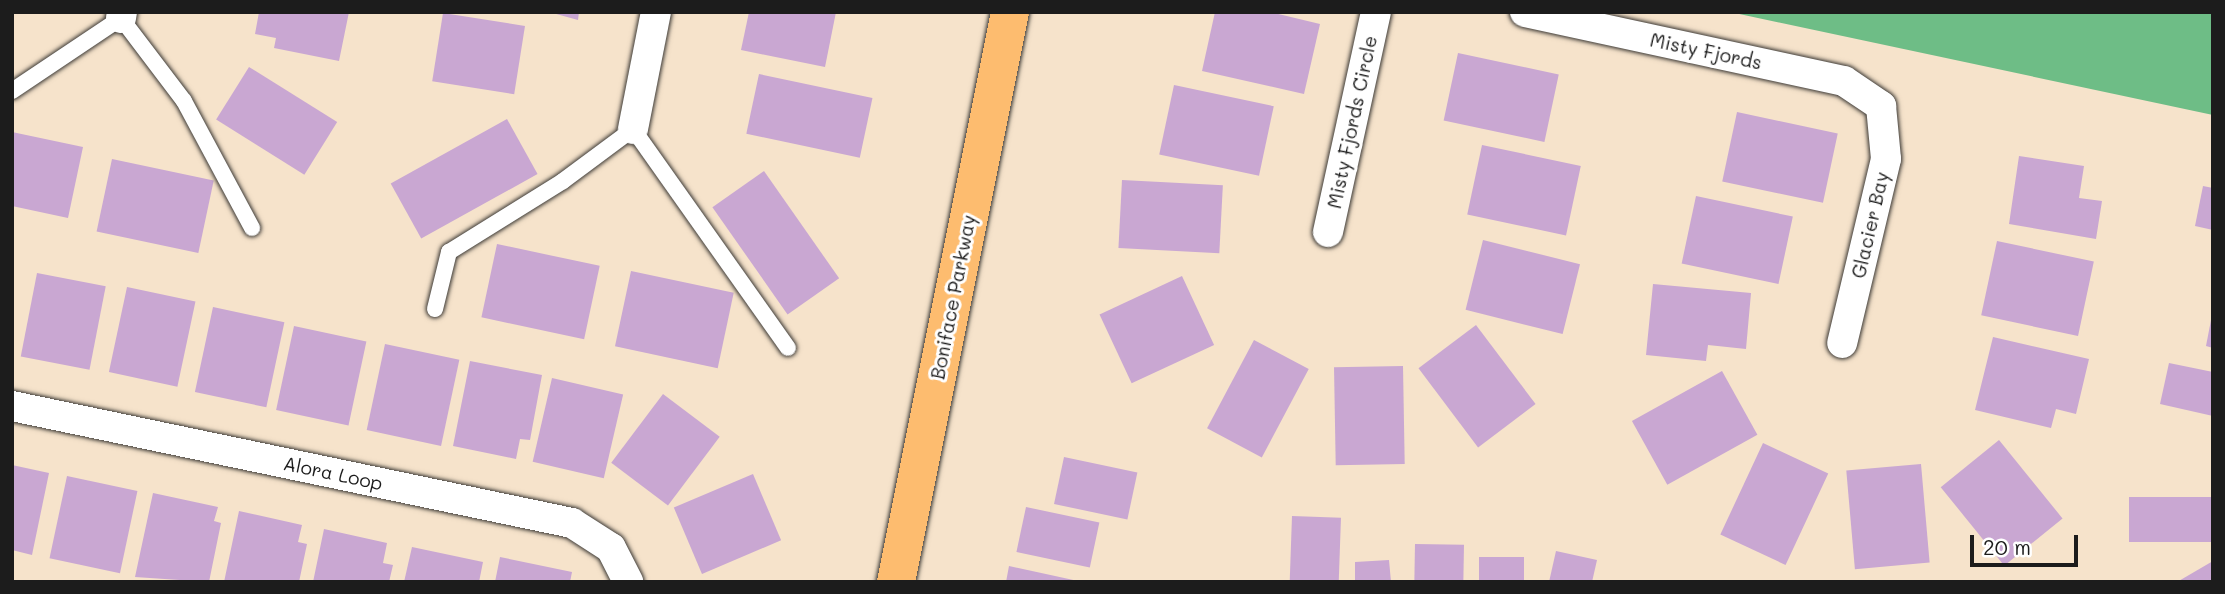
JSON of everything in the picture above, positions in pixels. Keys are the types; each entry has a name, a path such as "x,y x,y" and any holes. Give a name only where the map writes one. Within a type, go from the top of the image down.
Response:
{"main road":[{"name":"Boniface Parkway","path":"896,582 1010,12"}],"street":[{"path":"633,130 656,12"},
{"name":"Misty Fjords Circle","path":"1328,232 1376,12"},
{"name":"Misty Fjords","path":"1525,12 1844,81 1881,106"},
{"name":"Glacier Bay","path":"1842,343 1886,159 1881,106"},
{"name":"Alora Loop","path":"12,406 572,523 611,548 628,582"}],"lane":[{"path":"12,91 122,15 184,101 252,228"},
{"path":"435,309 449,252 563,181 633,130 788,348"}],"green space":[{"path":"1730,12 2213,12 2213,115"}],"building":[{"path":"259,12 349,12 339,61 274,48 276,38 255,34"},
{"path":"549,12 579,12 578,20"},
{"path":"749,12 836,12 825,67 741,50"},
{"path":"1215,12 1270,12 1320,24 1304,94 1202,71"},
{"path":"443,13 525,26 514,94 432,81"},
{"path":"1458,53 1559,74 1544,142 1444,120"},
{"path":"249,67 337,122 304,175 216,120"},
{"path":"759,74 872,98 860,158 746,134"},
{"path":"1174,85 1274,106 1259,176 1159,154"},
{"path":"1737,112 1838,133 1823,203 1722,181"},
{"path":"507,119 538,174 421,239 391,183"},
{"path":"12,132 83,147 68,218 12,206"},
{"path":"1482,145 1581,166 1566,235 1467,214"},
{"path":"2019,156 2084,166 2079,198 2102,201 2096,239 2009,224"},
{"path":"112,159 214,181 198,253 97,231"},
{"path":"764,171 839,278 788,314 712,207"},
{"path":"1122,180 1223,185 1219,253 1118,248"},
{"path":"2203,186 2213,188 2213,230 2195,226"},
{"path":"1696,196 1793,217 1778,284 1682,263"},
{"path":"1483,240 1580,264 1563,334 1466,310"},
{"path":"1997,241 2094,262 2078,336 1981,315"},
{"path":"497,244 600,266 584,339 481,317"},
{"path":"631,271 734,293 718,368 615,346"},
{"path":"37,273 106,286 89,370 21,356"},
{"path":"1182,276 1214,345 1132,383 1100,314"},
{"path":"1653,284 1751,293 1746,349 1708,345 1706,361 1646,355"},
{"path":"127,287 195,302 177,387 109,372"},
{"path":"213,307 284,322 266,407 195,392"},
{"path":"2213,320 2213,348 2206,346"},
{"path":"1476,325 1536,404 1478,447 1418,368"},
{"path":"294,326 366,341 349,426 276,410"},
{"path":"1993,337 2089,359 2076,414 2056,409 2051,428 1975,410"},
{"path":"1254,340 1309,369 1262,457 1207,428"},
{"path":"385,344 459,360 441,446 367,430"},
{"path":"470,361 542,375 530,440 520,439 516,459 453,446"},
{"path":"2169,363 2213,372 2213,416 2160,404"},
{"path":"1403,366 1405,464 1336,465 1334,367"},
{"path":"1722,371 1757,435 1667,485 1632,421"},
{"path":"552,378 623,394 604,478 533,462"},
{"path":"663,394 720,437 668,505 611,463"},
{"path":"1999,440 2063,518 2004,566 1941,487"},
{"path":"1763,443 1828,473 1786,565 1720,535"},
{"path":"1064,457 1137,473 1127,520 1054,504"},
{"path":"1921,464 1930,563 1855,569 1846,471"},
{"path":"12,465 49,473 32,555 12,550"},
{"path":"753,474 781,540 702,574 674,508"},
{"path":"67,476 137,491 120,573 50,558"},
{"path":"153,493 218,507 214,521 221,523 209,582 135,577"},
{"path":"2129,497 2213,497 2213,542 2129,542"},
{"path":"1026,507 1099,523 1090,568 1016,552"},
{"path":"239,511 302,525 298,542 307,544 299,582 224,582"},
{"path":"1292,516 1341,518 1339,582 1290,582"},
{"path":"324,529 387,543 383,563 393,565 389,582 313,582"},
{"path":"1415,544 1464,545 1463,582 1414,582"},
{"path":"412,547 483,562 479,582 404,582"},
{"path":"1556,551 1597,560 1592,582 1549,582"},
{"path":"500,557 572,572 570,582 495,582"},
{"path":"1479,557 1524,557 1524,582 1479,582"},
{"path":"1389,560 1391,582 1355,582 1355,562"},
{"path":"2213,561 2213,582 2177,582"},
{"path":"1009,566 1078,581 1006,582"}]}
